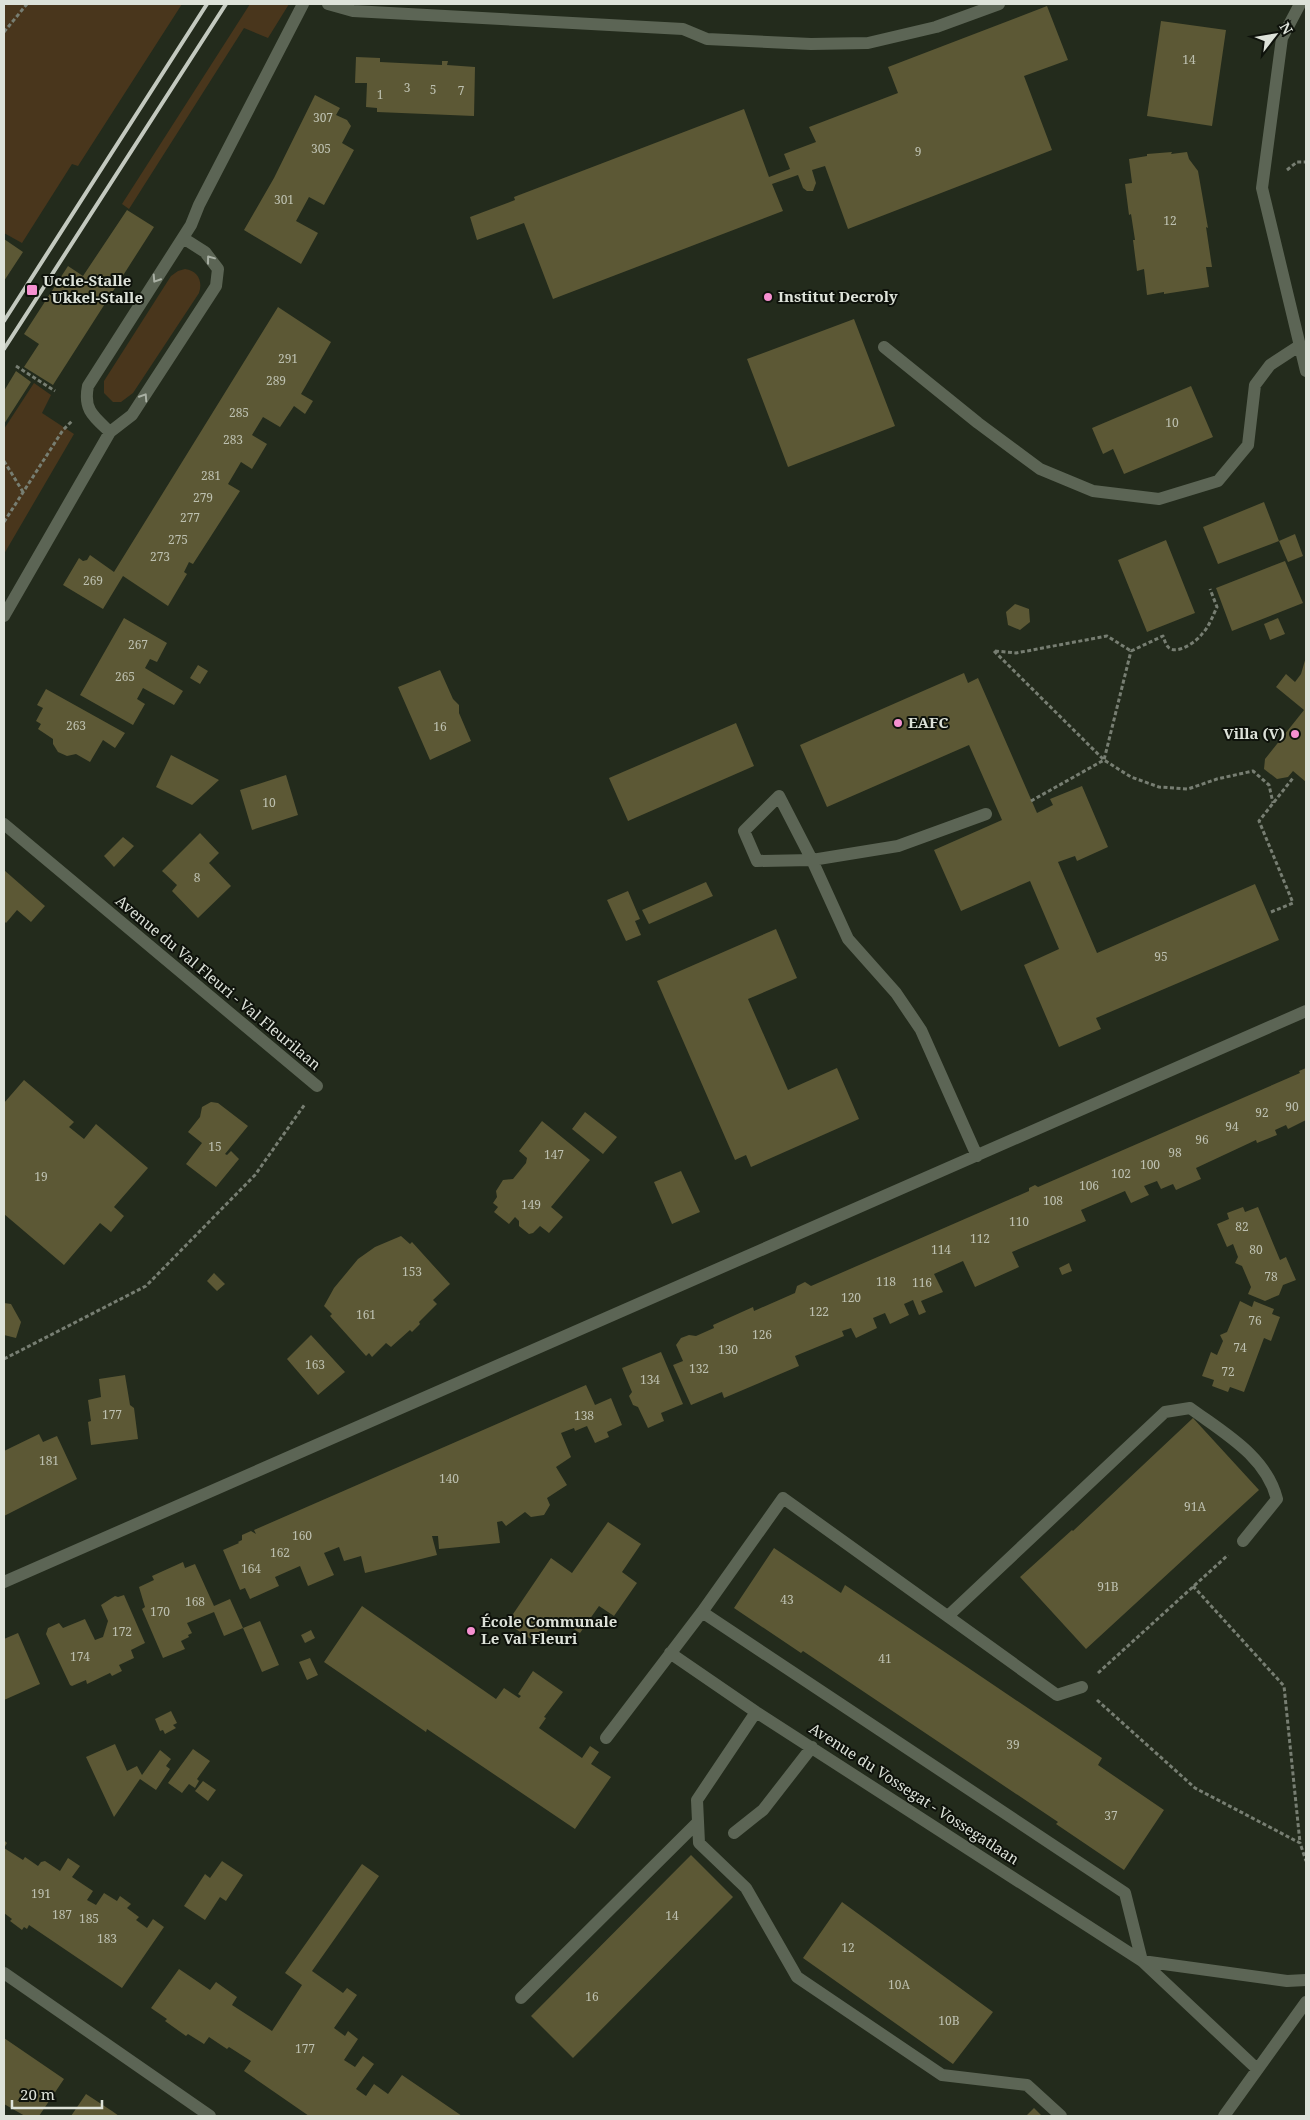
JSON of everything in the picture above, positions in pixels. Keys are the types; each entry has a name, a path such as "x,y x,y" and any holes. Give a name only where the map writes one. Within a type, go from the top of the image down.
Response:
{"street":[{"path":"110,432 91,414 86,397 88,386 183,238 303,4"},
{"path":"328,4 353,11 683,28 707,39 811,44 868,43 936,27 999,4"},
{"path":"1300,4 1282,38 1262,188 1306,371"},
{"path":"4,616 110,432 132,415 216,286 218,269 205,252 183,238"},
{"path":"884,348 978,423 1040,469 1093,491 1159,499 1218,481 1248,445 1255,385 1270,365 1299,346"},
{"path":"977,1156 921,1030 896,993 848,940 812,860 779,796 744,831 757,861 812,860 898,846 986,814"},
{"name":"Avenue du Val Fleuri - Val Fleurilaan","path":"4,824 317,1086"},
{"path":"4,1582 1306,1011"},
{"path":"948,1616 1165,1412 1190,1408 1249,1451 1273,1484 1277,1499 1243,1541"},
{"path":"606,1738 702,1612 783,1498 1057,1695 1082,1687"},
{"path":"702,1612 1125,1893 1142,1961"},
{"name":"Avenue du Vossegat - Vossegatlaan","path":"670,1652 756,1712 1142,1961 1257,2069"},
{"path":"756,1712 697,1800 700,1843 746,1888 797,1977 942,2075 1027,2085 1061,2116"},
{"path":"734,1833 763,1810 812,1747"},
{"path":"521,1998 698,1822"},
{"name":"Avenue du Vossegat - Vossegatlaan","path":"1142,1961 1287,1981 1306,1980"},
{"path":"4,1973 210,2116"},
{"path":"1224,2116 1306,2002"}],"path":[{"path":"4,32 28,4"},
{"path":"16,366 24,374 55,391"},
{"path":"4,522 63,430 88,404"},
{"path":"4,461 23,492"},
{"path":"1131,651 1163,636 1167,645 1177,650 1190,644 1202,635 1218,607 1210,589"},
{"path":"1131,651 1107,636 1016,653 994,650 1104,760 1131,777 1158,786 1188,789 1216,779 1253,771 1269,785 1272,803"},
{"path":"1031,801 1104,760 1131,651"},
{"path":"1271,912 1293,903 1259,821 1292,778"},
{"name":"Avenue du Val Fleuri - Val Fleurilaan","path":"4,1359 146,1286 254,1175 317,1086"},
{"path":"1243,1541 1082,1687 1196,1788 1300,1843"},
{"path":"1194,1586 1284,1686 1300,1843 1306,1862"}],"shaded area":[{"path":"4,4 182,4 78,166 72,164 22,243 4,233"},
{"path":"250,4 289,4 268,38 244,28 129,209 122,204"},
{"path":"185,269 193,272 198,277 200,281 199,293 133,393 121,402 113,402 104,393 104,381 171,276"},
{"path":"34,383 51,395 42,413 74,434 4,554 4,429"}],"building":[{"path":"1047,6 1068,60 1024,76 1052,150 848,229 825,166 812,170 816,183 813,191 807,191 803,188 798,175 772,184 783,211 553,299 524,223 477,240 470,217 515,200 514,197 744,109 769,177 790,169 784,154 816,142 809,127 898,93 888,67"},
{"path":"1161,21 1226,30 1212,126 1147,116"},
{"path":"356,57 380,58 380,62 442,65 442,61 448,61 447,65 475,67 474,116 377,112 377,108 366,107 367,83 355,83"},
{"path":"315,95 340,108 336,115 347,120 351,126 342,143 354,150 324,205 309,197 296,221 318,233 301,264 244,230 274,178"},
{"path":"1172,152 1171,154 1187,152 1189,159 1198,171 1208,228 1206,227 1212,267 1206,267 1209,287 1147,295 1144,269 1137,271 1133,240 1135,240 1131,214 1129,215 1125,184 1132,183 1129,159 1147,156 1147,154"},
{"path":"127,210 154,227 53,385 24,367 39,344 24,334 68,266 83,276"},
{"path":"4,239 23,252 4,281"},
{"path":"278,307 331,342 301,394 313,401 305,414 294,406 280,427 263,417 252,435 267,444 252,469 241,462 228,484 240,491 193,564 189,562 184,572 187,574 168,606 123,576 103,609 63,585 79,558 83,561 87,560 90,555 114,572"},
{"path":"854,319 895,426 788,467 747,359"},
{"path":"16,371 31,382 4,424 4,391"},
{"path":"1191,386 1213,437 1124,474 1113,449 1103,454 1092,428"},
{"path":"1264,502 1279,541 1218,564 1203,527"},
{"path":"1295,534 1303,556 1288,562 1279,541"},
{"path":"1166,540 1195,613 1147,632 1118,560"},
{"path":"1285,561 1303,603 1232,631 1216,588"},
{"path":"1015,604 1029,609 1030,622 1020,630 1008,625 1006,612"},
{"path":"124,618 167,643 157,662 150,659 145,668 183,691 174,705 143,688 137,699 145,704 133,725 80,695"},
{"path":"1278,618 1285,634 1270,640 1264,624"},
{"name":"Villa (V)","path":"1306,657 1306,782 1293,771 1288,777 1277,779 1264,769 1265,759 1304,710 1276,687 1286,674 1295,682 1301,674"},
{"path":"198,665 208,671 200,684 190,678"},
{"path":"440,670 453,699 459,705 459,713 471,741 430,760 398,687"},
{"path":"964,673 968,683 978,678 1037,813 1053,805 1050,799 1082,786 1108,847 1077,861 1075,856 1058,862 1097,953 1255,884 1279,940 1096,1018 1101,1029 1059,1047 1024,965 1059,949 1030,881 961,911 934,850 1002,820 969,745 827,807 800,745"},
{"path":"46,689 125,733 115,748 103,740 90,762 76,754 67,756 58,752 53,744 53,739 38,729 41,724 36,721 43,708 37,705"},
{"path":"736,723 754,766 628,821 609,778"},
{"path":"171,755 219,780 192,805 156,787"},
{"path":"286,775 298,815 252,830 240,790"},
{"path":"200,833 219,853 209,863 231,886 198,918 172,891 177,885 162,871"},
{"path":"123,837 134,846 114,867 104,856"},
{"path":"4,870 45,906 31,922 17,910 6,923 4,921"},
{"path":"706,882 713,896 649,924 642,910"},
{"path":"628,891 640,919 635,921 641,935 626,941 607,900"},
{"path":"776,929 797,978 748,999 788,1090 837,1068 859,1119 751,1167 746,1155 735,1160 657,981"},
{"path":"1306,1068 1306,1120 1288,1129 1286,1125 1275,1130 1277,1135 1257,1143 1256,1140 1196,1168 1201,1179 1176,1190 1173,1184 1161,1189 1157,1181 1144,1186 1149,1195 1131,1203 1125,1191 1081,1210 1086,1221 1012,1252 1019,1267 975,1287 963,1261 934,1274 943,1292 921,1301 926,1312 919,1315 913,1300 904,1304 909,1315 890,1324 885,1313 873,1318 877,1328 856,1338 851,1328 842,1331 844,1336 795,1356 799,1366 724,1398 722,1392 691,1405 673,1365 683,1361 676,1345 681,1338 689,1335 696,1336 714,1328 713,1325 753,1307 754,1311 795,1293 797,1286 805,1282 811,1286 1029,1191 1029,1188 1035,1185 1038,1187 1300,1073 1299,1071"},
{"path":"24,1080 74,1122 69,1127 84,1139 96,1124 148,1168 114,1207 124,1216 111,1232 100,1223 64,1265 4,1214 4,1103"},
{"path":"211,1102 218,1103 248,1126 225,1154 227,1155 231,1151 239,1159 216,1187 186,1164 202,1143 188,1132 200,1117 202,1107"},
{"path":"585,1112 617,1137 603,1154 572,1129"},
{"path":"542,1121 590,1160 551,1207 563,1217 549,1233 540,1226 533,1233 529,1234 519,1226 519,1221 515,1217 509,1224 494,1212 498,1207 493,1203 497,1197 496,1191 503,1180 513,1179 526,1163 527,1158 519,1151"},
{"path":"681,1171 700,1212 672,1224 654,1182"},
{"path":"1243,1207 1245,1212 1258,1207 1280,1260 1286,1257 1296,1280 1283,1285 1279,1295 1265,1301 1248,1294 1251,1287 1242,1266 1235,1263 1238,1257 1233,1244 1227,1247 1217,1224 1229,1219 1227,1213"},
{"path":"401,1236 410,1244 412,1242 450,1284 433,1300 437,1304 412,1332 410,1330 391,1347 386,1343 372,1357 369,1353 366,1356 330,1316 332,1314 324,1306 334,1288 358,1259 375,1247"},
{"path":"1069,1263 1072,1271 1062,1275 1059,1268"},
{"path":"214,1273 225,1284 217,1291 207,1281"},
{"path":"1240,1301 1252,1307 1254,1301 1274,1309 1272,1314 1280,1317 1271,1341 1264,1338 1244,1392 1230,1387 1228,1392 1212,1386 1214,1380 1202,1376 1211,1352 1217,1355 1223,1341 1220,1335 1227,1332"},
{"path":"4,1303 11,1304 21,1322 16,1338 4,1335"},
{"path":"311,1335 345,1372 318,1395 287,1359"},
{"path":"661,1352 683,1404 661,1413 664,1421 648,1428 638,1407 633,1405 629,1396 632,1392 622,1368"},
{"path":"125,1375 130,1405 134,1408 138,1439 91,1445 88,1422 91,1421 88,1400 101,1397 99,1379"},
{"path":"586,1385 595,1405 611,1398 622,1425 607,1432 609,1437 595,1443 587,1426 575,1431 574,1428 561,1433 571,1457 556,1467 567,1485 547,1498 550,1505 544,1515 531,1517 525,1512 506,1526 502,1521 497,1522 500,1543 439,1549 438,1536 432,1536 437,1555 365,1573 361,1556 344,1561 339,1547 324,1553 334,1575 308,1586 300,1566 275,1577 279,1586 250,1599 245,1588 240,1590 223,1550 239,1543 242,1540 242,1535 251,1531 256,1534 254,1530"},
{"path":"1193,1418 1259,1490 1086,1649 1020,1577 1073,1531"},
{"path":"39,1434 43,1442 57,1436 77,1479 4,1516 4,1451"},
{"path":"608,1522 641,1544 622,1572 637,1583 614,1616 599,1606 580,1633 556,1618 538,1644 507,1623 551,1558 572,1573"},
{"path":"774,1548 841,1593 845,1585 1102,1758 1098,1765 1164,1810 1124,1870 1056,1824 1058,1822 803,1651 801,1653 734,1608"},
{"path":"183,1562 185,1568 195,1564 214,1606 230,1599 243,1628 224,1636 214,1612 187,1623 192,1633 181,1641 185,1649 163,1658 142,1609 145,1607 139,1587 154,1580 152,1576"},
{"path":"124,1595 145,1643 131,1650 134,1658 119,1665 122,1671 112,1676 110,1673 87,1684 86,1680 72,1686 70,1685 46,1634 48,1628 59,1623 63,1628 85,1619 95,1640 103,1637 108,1621 101,1605 115,1596"},
{"path":"362,1606 496,1699 504,1688 519,1698 521,1696 518,1694 533,1671 563,1692 544,1717 546,1718 539,1728 582,1758 590,1746 599,1752 591,1764 611,1777 575,1829 427,1729 426,1732 324,1662"},
{"path":"260,1621 279,1665 262,1672 243,1628"},
{"path":"311,1630 315,1638 305,1643 301,1635"},
{"path":"18,1633 40,1684 4,1700 4,1639"},
{"path":"310,1658 318,1675 307,1680 299,1662"},
{"path":"171,1711 177,1723 173,1725 176,1728 165,1734 163,1730 160,1731 155,1719"},
{"path":"115,1744 127,1771 137,1766 142,1775 160,1750 171,1759 166,1766 170,1769 156,1790 140,1779 114,1817 86,1757"},
{"path":"193,1749 210,1761 197,1779 199,1781 195,1788 189,1784 182,1793 168,1783"},
{"path":"203,1781 216,1790 208,1801 195,1791"},
{"path":"4,1848 23,1860 25,1857 38,1866 41,1862 45,1861 60,1871 68,1858 80,1866 72,1877 93,1891 87,1900 96,1905 104,1893 117,1901 120,1896 131,1904 127,1908 139,1917 136,1920 147,1928 153,1919 164,1927 122,1988 29,1925 27,1929 24,1927 22,1930 10,1921 12,1919 4,1913"},
{"path":"691,1855 733,1897 573,2058 531,2016"},
{"path":"222,1861 243,1875 226,1901 220,1897 205,1920 184,1906 205,1874 210,1878"},
{"path":"362,1864 379,1876 312,1971 343,1993 347,1988 357,1995 334,2028 345,2036 348,2031 358,2039 344,2060 355,2067 363,2056 374,2064 356,2089 366,2096 374,2084 388,2094 402,2075 462,2116 309,2116 244,2071 251,2061 209,2037 204,2044 188,2034 186,2036 151,2008 179,1969 210,1990 216,1982 237,1997 232,2005 272,2031 302,1985 285,1973"},
{"path":"842,1902 993,2012 953,2064 803,1958"},
{"path":"4,2038 64,2079 39,2116 25,2116 4,2104"},
{"path":"86,2094 112,2111 119,2116 71,2116"},
{"path":"1034,2108 1042,2116 1026,2116"}],"railway":[{"path":"4,321 207,4"},
{"path":"4,349 226,4"}],"place":[{"name":"Uccle-Stalle - Ukkel-Stalle","path":"32,290"},
{"name":"Institut Decroly","path":"768,297"},
{"name":"EAFC","path":"898,723"},
{"name":"Villa (V)","path":"1295,734"},
{"name":"École Communale Le Val Fleuri","path":"471,1631"}]}
